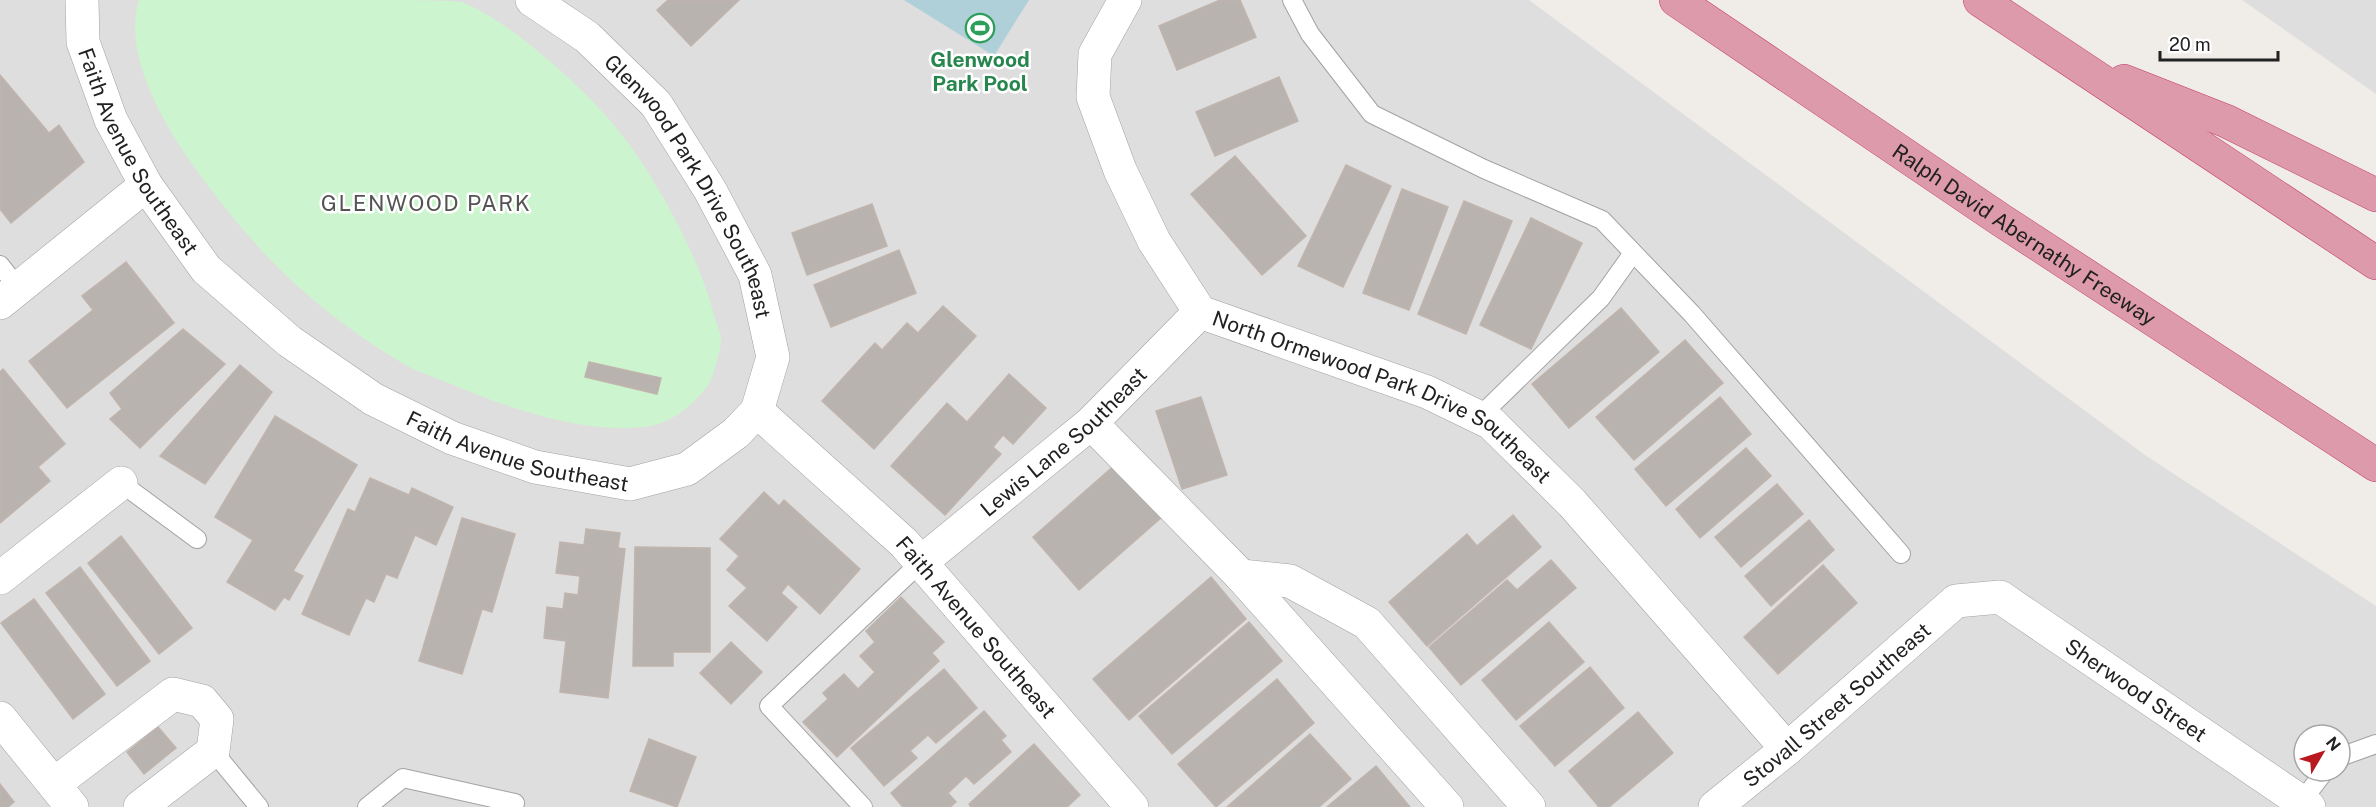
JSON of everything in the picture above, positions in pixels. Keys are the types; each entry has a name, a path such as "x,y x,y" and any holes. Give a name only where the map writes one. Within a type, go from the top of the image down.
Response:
{"highway":[{"name":"Ralph David Abernathy Freeway","path":"1676,0 2001,220 2376,465"},
{"path":"1980,0 2376,263"},
{"path":"2063,57 2226,121 2376,195"}],"street":[{"name":"Faith Avenue Southeast","path":"82,0 83,42 111,120 146,185 206,269 289,341 373,399 452,438 535,467 630,484 687,469 736,434 757,411 904,543 1132,807"},
{"name":"Glenwood Park Drive Southeast","path":"532,0 587,37 656,104 710,190 755,274 773,357 757,411"},
{"name":"North Ormewood Park Drive Southeast","path":"1125,0 1095,54 1093,96 1120,170 1154,241 1200,312 1427,393 1491,423 1572,503 1787,749"},
{"path":"6,285 146,185"},
{"name":"Lewis Lane Southeast","path":"920,563 1091,423 1200,312"},
{"path":"1091,423 1241,576 1447,807"},
{"path":"0,578 121,483"},
{"path":"1241,576 1290,581 1367,623 1528,807"},
{"name":"Sherwood Street","path":"1956,600 2000,597 2305,804"},
{"name":"Stovall Street Southeast","path":"1715,807 1787,749 1956,600"},
{"path":"0,718 63,796 173,694 202,701 217,719 213,751 140,807"}],"lane":[{"path":"1292,0 1310,34 1372,114 1484,169 1602,220 1692,314 1901,554"},
{"path":"1478,418 1601,298 1633,253"},
{"path":"121,483 197,539"},
{"path":"863,807 769,706 920,563"},
{"path":"2352,753 2376,744"},
{"path":"213,751 259,807"},
{"path":"367,807 403,778 515,803"},
{"path":"2305,804 2318,783"}],"shaded area":[{"path":"0,0 1529,0 2145,455 2376,606 2376,807 0,807"},
{"path":"2242,0 2376,0 2376,94"}],"green space":[{"path":"139,0 455,1 462,2 500,23 559,69 593,102 640,159 656,184 697,265 720,332 718,356 708,385 697,399 666,421 650,426 598,427 519,410 423,373 380,350 339,320 281,271 228,211 187,156 167,125 151,93 140,61 135,30"}],"water":[{"name":"Glenwood Park Pool","path":"904,0 1029,0 994,56"}],"building":[{"path":"668,0 739,0 691,46 657,10"},
{"path":"1220,0 1240,0 1256,37 1177,70 1159,26"},
{"path":"0,75 49,133 59,125 84,162 11,223 0,209"},
{"path":"1279,77 1298,121 1215,156 1196,112"},
{"path":"1235,156 1306,236 1262,275 1191,194"},
{"path":"1346,165 1391,186 1343,287 1298,266"},
{"path":"1402,189 1448,207 1409,310 1363,293"},
{"path":"1464,201 1512,221 1466,334 1418,314"},
{"path":"872,204 887,246 807,275 792,233"},
{"path":"1531,218 1582,243 1531,349 1480,325"},
{"path":"899,250 916,293 831,327 814,285"},
{"path":"126,262 174,323 67,408 29,361 93,310 82,296"},
{"path":"943,306 976,336 874,449 822,401 875,343 882,350 907,323 918,333"},
{"path":"1621,308 1659,352 1569,428 1532,384"},
{"path":"183,329 225,364 140,448 110,419 122,409 110,393"},
{"path":"1685,340 1723,383 1634,460 1596,417"},
{"path":"589,362 661,378 657,394 585,377"},
{"path":"240,365 272,392 205,484 160,456"},
{"path":"3,369 65,444 38,467 50,481 0,523 0,372"},
{"path":"1009,374 1046,408 1013,444 1003,435 993,447 1001,454 945,515 891,466 947,403 967,422"},
{"path":"1201,397 1227,475 1182,489 1156,411"},
{"path":"1720,397 1751,434 1666,506 1635,469"},
{"path":"275,416 357,465 293,571 303,576 289,600 284,597 275,610 227,582 253,540 215,517"},
{"path":"1746,448 1771,476 1700,538 1676,509"},
{"path":"1116,464 1162,517 1079,590 1033,537"},
{"path":"370,478 409,495 412,488 453,507 436,545 415,535 397,578 386,574 374,602 366,598 349,635 302,614 348,509 355,512"},
{"path":"1777,484 1803,514 1741,567 1715,537"},
{"path":"764,492 779,506 784,500 860,569 820,614 788,584 781,593 797,607 767,641 729,606 747,588 727,570 739,556 720,539"},
{"path":"1513,515 1541,547 1427,646 1389,602 1467,534 1477,546"},
{"path":"462,518 515,534 492,612 482,609 462,674 419,661"},
{"path":"1809,520 1834,550 1771,606 1745,576"},
{"path":"586,529 620,533 618,548 625,549 608,698 560,692 566,641 544,638 547,607 563,609 565,593 578,595 580,576 556,573 560,542 584,545"},
{"path":"121,536 192,628 159,654 88,563"},
{"path":"635,547 710,548 710,652 673,652 673,666 633,666"},
{"path":"1551,560 1576,588 1461,685 1429,647 1507,580 1517,590"},
{"path":"1823,565 1857,603 1778,674 1744,637"},
{"path":"80,567 150,661 117,686 46,593"},
{"path":"1211,577 1246,619 1129,720 1093,679"},
{"path":"901,597 944,642 932,653 939,661 837,757 803,722 828,699 823,693 844,674 858,689 875,672 860,656 875,642 866,631"},
{"path":"34,599 105,694 73,719 1,623"},
{"path":"1249,622 1282,661 1172,754 1139,716"},
{"path":"1549,622 1584,662 1516,720 1482,680"},
{"path":"731,642 762,672 731,704 700,673"},
{"path":"1590,667 1624,708 1555,766 1520,726"},
{"path":"944,669 977,708 936,743 928,735 910,751 917,758 884,786 851,748"},
{"path":"1277,679 1314,723 1216,807 1178,764"},
{"path":"984,711 1006,736 1001,740 1011,752 974,784 966,776 948,793 956,802 950,807 903,807 891,793"},
{"path":"1638,712 1673,753 1609,807 1599,807 1569,771"},
{"path":"158,727 176,748 144,774 127,752"},
{"path":"1310,734 1351,779 1319,807 1227,807"},
{"path":"649,739 696,757 677,807 630,791"},
{"path":"1034,744 1080,795 1067,807 971,807 969,804"},
{"path":"1376,766 1410,807 1327,807"},
{"path":"0,784 14,802 8,807 0,807"}],"place":[{"name":"Glenwood Park Pool","path":"980,28"}],"district":[{"name":"GLENWOOD PARK","path":"426,203"}]}
